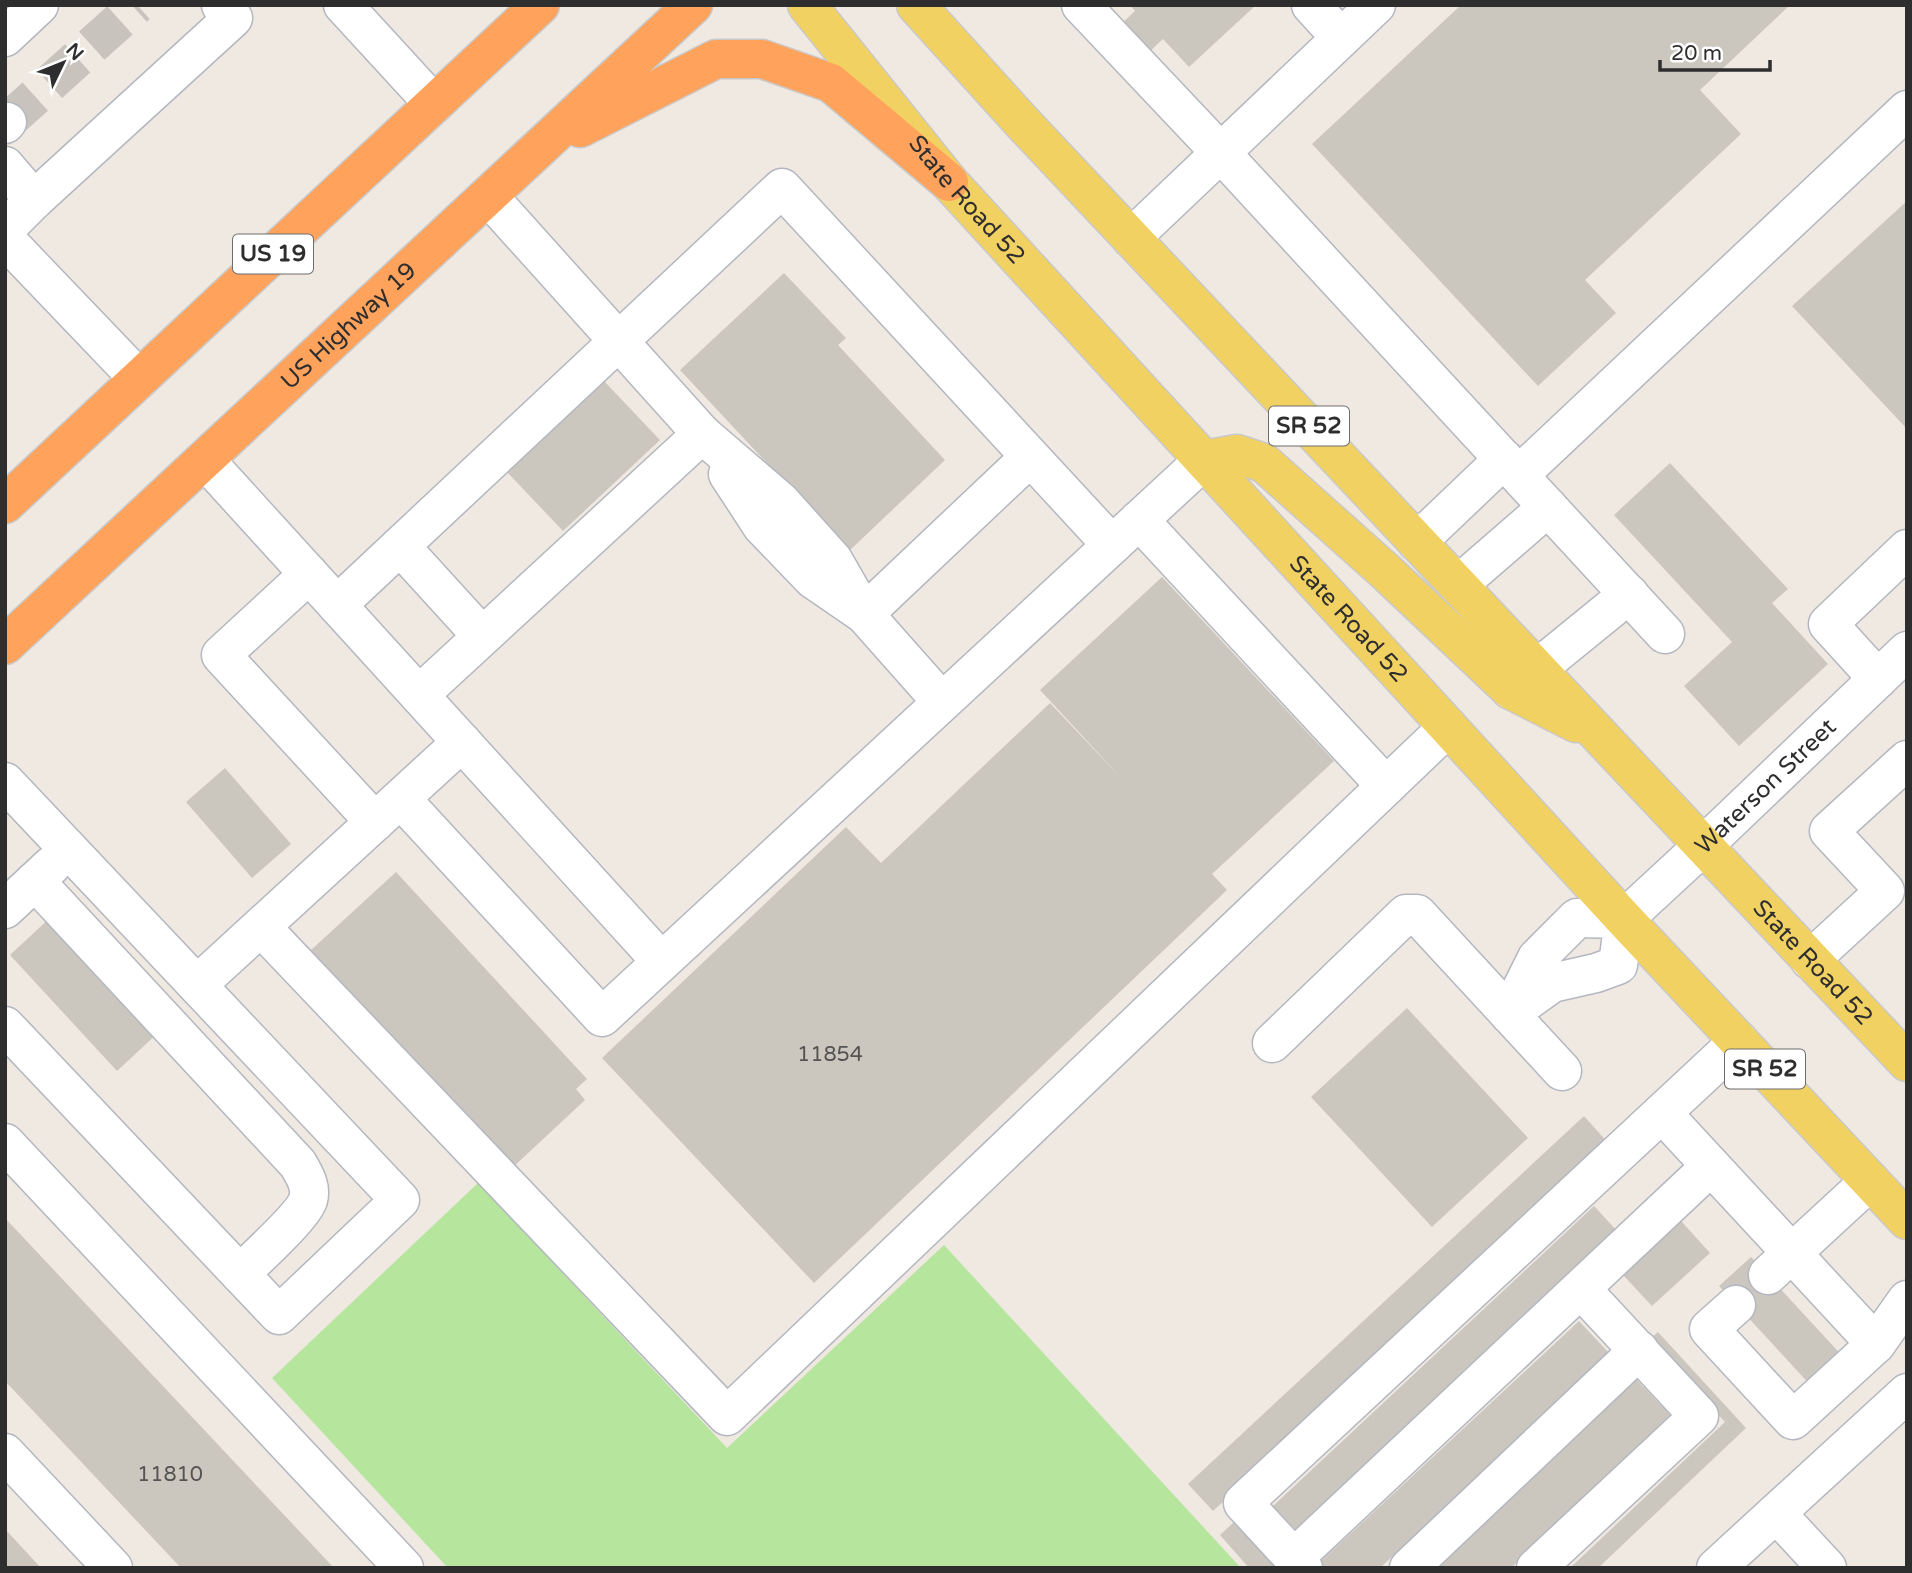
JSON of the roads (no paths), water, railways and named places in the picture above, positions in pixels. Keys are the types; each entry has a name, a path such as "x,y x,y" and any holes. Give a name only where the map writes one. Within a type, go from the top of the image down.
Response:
{"highway":[{"name":"US 19","path":"5,504 540,5"},
{"name":"US Highway 19","path":"5,645 693,5"},
{"path":"540,148 716,59 762,59 831,83 949,182"}],"main road":[{"name":"State Road 52","path":"807,5 949,182 1624,919 1907,1220"},
{"name":"SR 52","path":"916,5 1021,121 1458,585 1524,679"},
{"path":"1204,460 1237,454 1264,463 1386,572 1524,679"},
{"name":"State Road 52","path":"1524,679 1597,733 1907,1062"}],"street":[{"path":"5,37 40,5"},
{"path":"5,229 233,18 221,5"},
{"path":"343,5 434,104"},
{"path":"1081,5 1665,634"},
{"path":"1311,5 1341,38"},
{"path":"1131,238 1376,5"},
{"path":"1417,542 1512,467 1907,110"},
{"path":"5,166 34,200"},
{"path":"337,606 782,188 1030,457 1125,533 1387,786"},
{"path":"488,196 702,434 762,526 813,579 864,614 942,702"},
{"path":"5,239 139,379"},
{"path":"419,695 702,434"},
{"path":"864,614 1030,457"},
{"path":"205,460 661,961"},
{"path":"309,574 221,655 602,1017 1204,460"},
{"path":"1458,585 1548,507"},
{"path":"400,546 482,636"},
{"path":"1878,679 1828,624 1907,549"},
{"path":"1524,679 1629,594"},
{"name":"Waterson Street","path":"1624,919 1907,651"},
{"path":"261,927 727,1416 1448,727"},
{"path":"197,985 462,742"},
{"path":"1810,960 1896,890 1829,831 1907,760"},
{"path":"5,782 400,1200 279,1315 5,1026"},
{"path":"5,909 69,849"},
{"path":"34,881 298,1164 309,1183 308,1200 300,1213 240,1274"},
{"path":"1272,1043 1406,914 1417,914 1562,1071"},
{"path":"1577,918 1624,919 1618,965 1552,983 1509,1014 1537,958 1577,918"},
{"path":"1711,1166 1299,1563 1243,1503 1739,1041"},
{"path":"1662,1113 1711,1166 1780,1264 1876,1344"},
{"path":"5,1143 404,1568"},
{"path":"1780,1264 1870,1181"},
{"path":"1536,1568 1699,1416 1581,1289"},
{"path":"1736,1305 1709,1329 1793,1420 1876,1344 1907,1300"},
{"path":"1409,1568 1639,1350"},
{"path":"1716,1568 1907,1394"},
{"path":"5,1453 113,1568"},
{"path":"1776,1513 1827,1568"}],"tunnel":[{"path":"7,122 137,5"}]}
